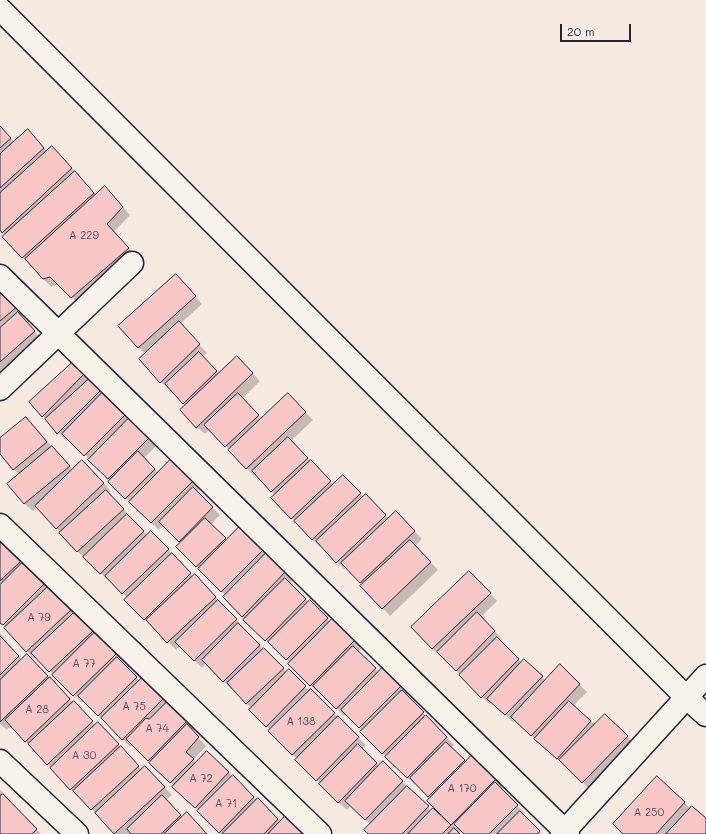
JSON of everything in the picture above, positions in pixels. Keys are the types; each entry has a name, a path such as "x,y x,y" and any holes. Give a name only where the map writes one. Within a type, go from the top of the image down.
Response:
{"street":[{"path":"0,9 686,697 706,715"},
{"path":"0,388 132,263"},
{"path":"0,276 565,833 706,676"},
{"path":"0,525 320,834"},
{"path":"0,761 77,834"}],"building":[{"path":"0,126 11,138 0,148"},
{"path":"28,129 44,148 0,188 0,154"},
{"path":"52,146 72,168 2,233 0,230 0,193"},
{"path":"75,171 94,193 22,258 2,237"},
{"path":"105,186 123,207 107,224 129,248 71,298 50,277 43,279 25,259"},
{"path":"176,274 196,296 138,348 118,326"},
{"path":"0,285 18,306 0,321"},
{"path":"18,312 35,331 0,362 0,328"},
{"path":"179,321 200,344 160,383 139,359"},
{"path":"199,352 217,371 183,404 165,384"},
{"path":"237,356 253,373 196,428 180,410"},
{"path":"73,362 85,373 42,417 29,402"},
{"path":"89,379 101,390 57,434 45,419"},
{"path":"102,393 125,415 84,456 62,434"},
{"path":"238,393 259,415 225,447 204,425"},
{"path":"288,393 306,412 246,469 228,450"},
{"path":"26,417 47,442 13,470 0,454 0,438"},
{"path":"129,418 149,438 108,479 88,460"},
{"path":"288,437 308,458 271,492 252,471"},
{"path":"52,446 70,466 24,504 7,484"},
{"path":"138,451 155,469 125,499 108,482"},
{"path":"172,458 194,480 151,523 129,502"},
{"path":"82,460 104,483 56,529 35,506"},
{"path":"311,460 331,481 291,519 271,498"},
{"path":"343,475 361,493 312,540 294,521"},
{"path":"193,487 213,507 179,542 159,522"},
{"path":"106,490 124,509 77,552 59,533"},
{"path":"366,494 386,515 336,563 316,541"},
{"path":"396,511 415,531 360,583 341,563"},
{"path":"127,514 144,531 100,574 83,557"},
{"path":"205,518 226,538 196,567 176,547"},
{"path":"240,526 264,549 221,592 198,569"},
{"path":"151,531 169,549 122,594 105,576"},
{"path":"4,540 22,560 0,581 0,543"},
{"path":"410,540 431,562 382,609 360,586"},
{"path":"269,550 288,569 242,617 223,597"},
{"path":"172,553 191,573 144,620 124,600"},
{"path":"25,560 46,582 3,625 0,623 0,585"},
{"path":"469,571 491,593 432,649 411,627"},
{"path":"195,574 216,597 167,643 146,620"},
{"path":"285,578 306,599 265,641 243,620"},
{"path":"52,583 74,607 26,652 4,628"},
{"path":"218,600 237,619 194,661 175,642"},
{"path":"310,600 328,618 286,660 268,642"},
{"path":"76,611 94,630 49,672 31,653"},
{"path":"477,612 495,631 456,671 437,652"},
{"path":"334,617 356,639 310,686 288,664"},
{"path":"238,623 260,645 223,682 202,660"},
{"path":"95,632 116,654 73,696 52,675"},
{"path":"0,636 19,656 0,675"},
{"path":"497,637 519,659 481,698 459,675"},
{"path":"353,646 376,668 336,709 313,686"},
{"path":"264,648 284,668 246,704 227,683"},
{"path":"27,654 48,676 0,722 0,680"},
{"path":"117,657 137,677 98,716 78,696"},
{"path":"524,659 543,676 505,715 487,699"},
{"path":"560,664 580,684 531,736 511,717"},
{"path":"384,666 403,684 359,728 341,710"},
{"path":"289,669 306,686 266,727 249,710"},
{"path":"146,674 167,695 122,740 101,718"},
{"path":"50,677 70,699 25,742 5,720"},
{"path":"311,689 335,713 292,755 268,731"},
{"path":"402,690 424,712 382,754 360,732"},
{"path":"169,700 189,719 148,761 126,739 146,718 149,719"},
{"path":"74,701 93,721 47,765 28,744"},
{"path":"569,701 591,721 557,759 534,739"},
{"path":"605,714 628,736 582,783 559,760"},
{"path":"426,715 447,737 407,778 385,757"},
{"path":"338,716 359,737 316,781 295,760"},
{"path":"98,722 119,744 70,790 50,768"},
{"path":"187,724 199,737 186,752 194,759 170,783 149,763"},
{"path":"446,742 465,760 428,797 410,778"},
{"path":"358,744 377,763 338,803 319,784"},
{"path":"121,746 139,766 91,810 73,791"},
{"path":"207,751 229,772 195,808 172,787"},
{"path":"473,754 497,778 451,825 427,801"},
{"path":"383,761 403,781 365,820 345,801"},
{"path":"145,766 165,787 114,834 95,813"},
{"path":"233,775 254,797 219,833 197,811"},
{"path":"657,776 685,802 656,834 623,834 613,824"},
{"path":"495,782 518,805 489,834 464,834 454,824"},
{"path":"407,786 429,806 402,834 368,834 364,830"},
{"path":"3,794 37,829 32,834 0,834 0,796"},
{"path":"162,795 181,815 161,834 131,834 127,829"},
{"path":"258,798 278,819 264,834 222,834"},
{"path":"692,806 706,818 706,834 666,834"},
{"path":"433,808 451,825 442,834 408,834"},
{"path":"520,811 540,831 537,834 497,834"},
{"path":"187,812 207,834 164,834"},
{"path":"289,812 311,834 268,834"},
{"path":"454,828 460,834 448,834"}]}
